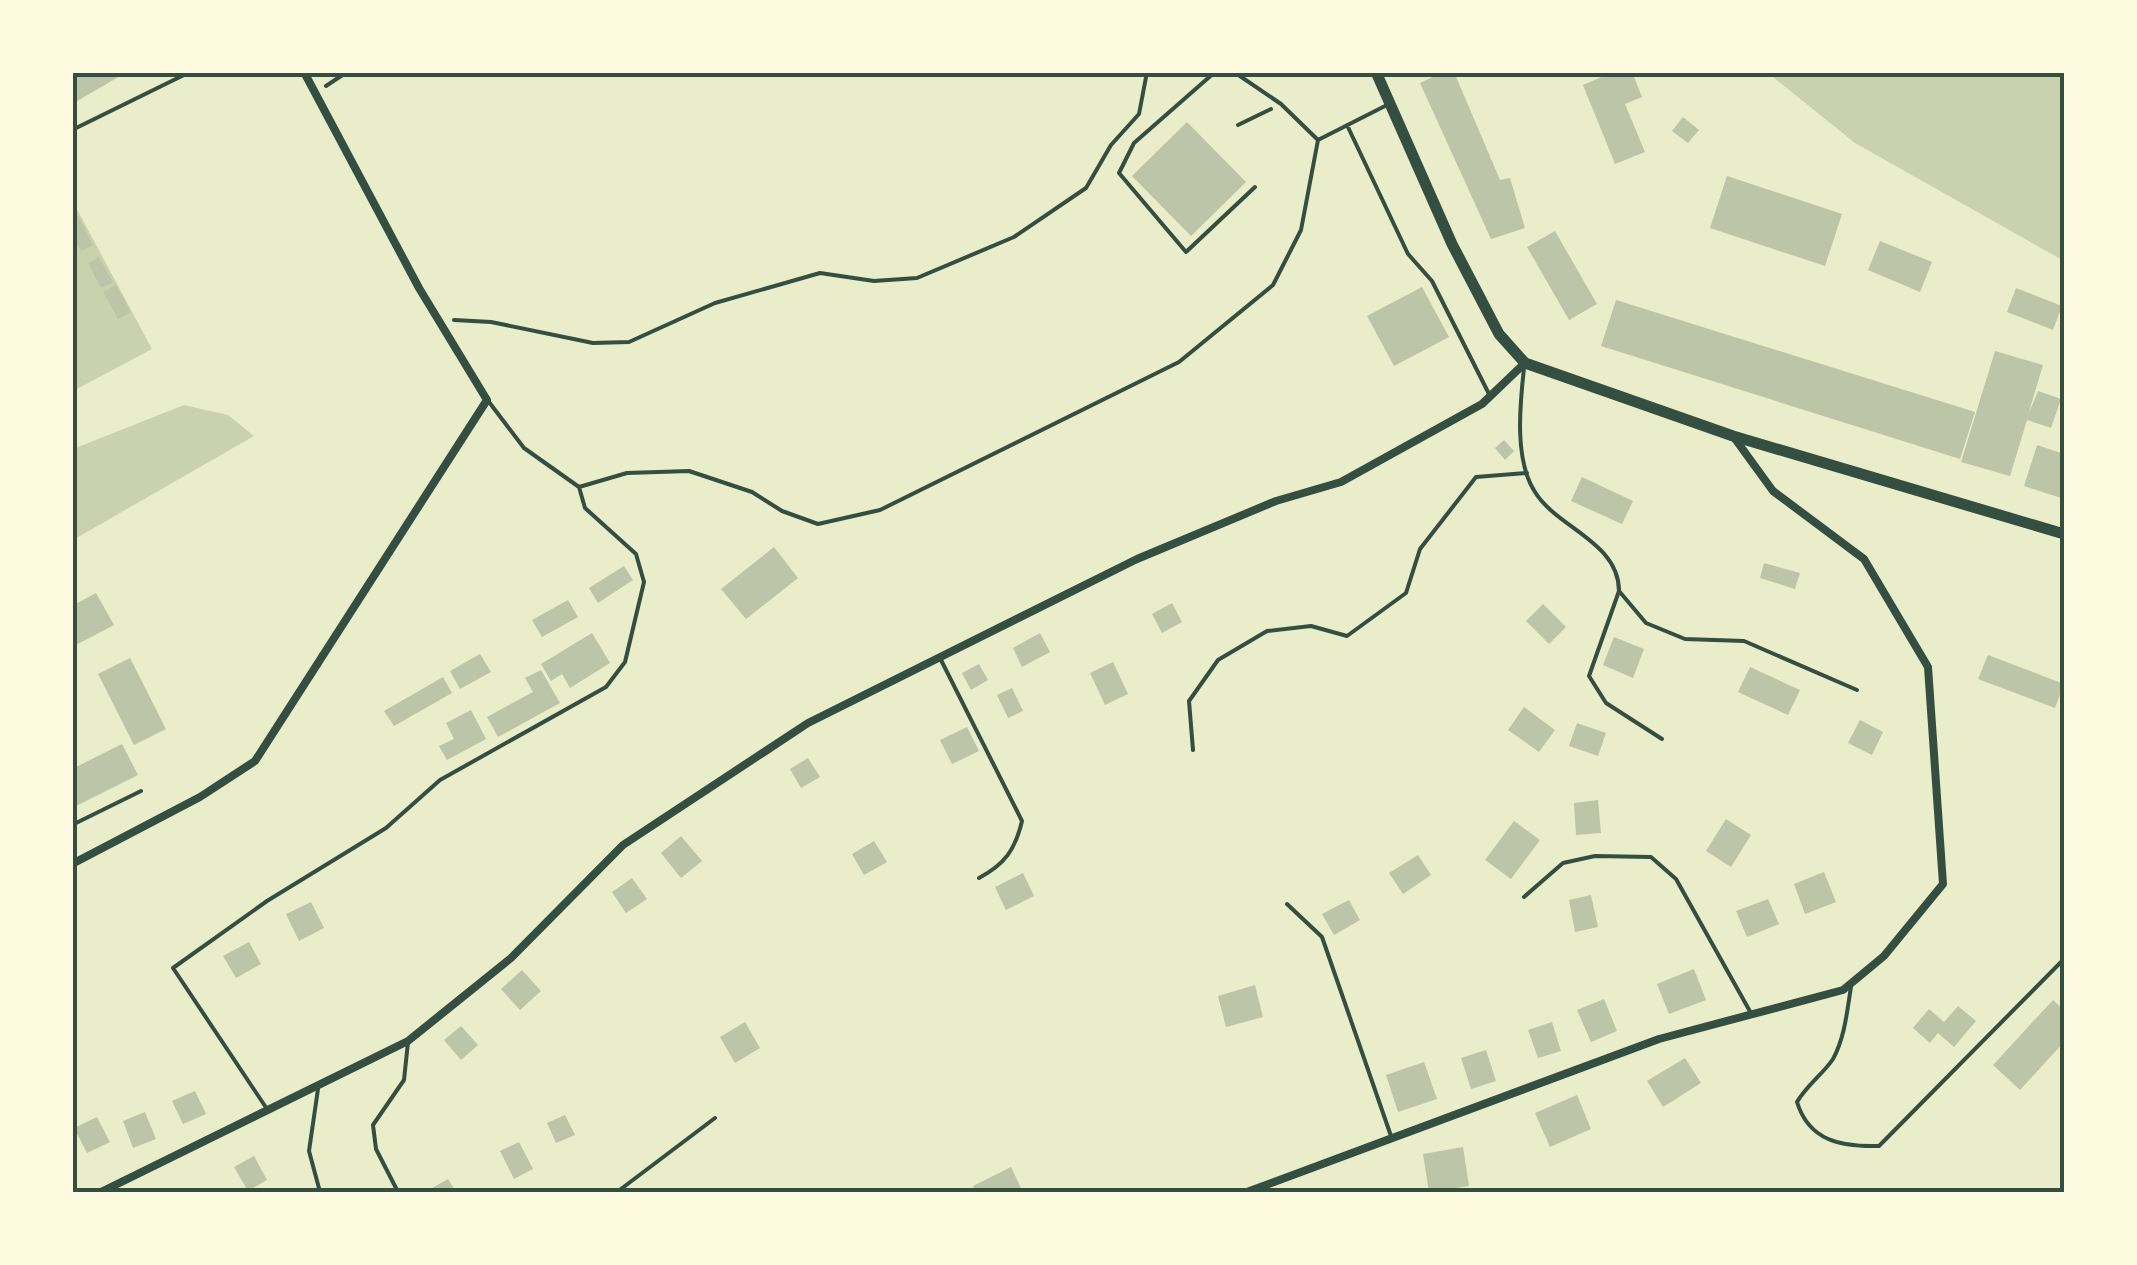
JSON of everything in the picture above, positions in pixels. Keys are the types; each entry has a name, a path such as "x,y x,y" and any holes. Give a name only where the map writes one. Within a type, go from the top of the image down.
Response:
{"main road":[{"path":"1376,72 1459,259 1498,334 1524,363 1733,436 2064,534"}],"street":[{"path":"72,864 200,797 255,761 487,400 304,72"},
{"path":"101,1192 408,1042 511,958 622,845 808,723 1137,559 1276,501 1341,482 1490,396 1524,363"},
{"path":"1247,1192 1659,1039 1843,990 1884,956 1943,884 1928,667 1864,559 1773,491 1733,436"}],"lane":[{"path":"72,130 190,72"},
{"path":"1215,72 1134,143 1119,173 1186,252 1255,187"},
{"path":"1234,72 1282,104 1318,140"},
{"path":"1318,140 1390,104"},
{"path":"1348,125 1408,254 1432,281 1490,396"},
{"path":"579,488 627,473 689,471 752,492 782,511 818,524 880,510 1179,362 1273,285 1301,230 1318,140"},
{"path":"1524,363 1520,404 1526,473 1536,494 1605,554 1619,576 1619,590 1589,676 1606,703 1662,739"},
{"path":"269,1112 172,968 267,901 386,828 440,780 606,688 625,662 644,582 636,554 584,508 579,488 524,448 487,400"},
{"path":"1193,750 1189,701 1218,660 1266,632 1310,626 1347,636 1406,593 1420,550 1476,477 1526,473"},
{"path":"1619,590 1646,623 1685,639 1744,641 1856,690"},
{"path":"940,658 1022,821 1016,847 1000,867 979,878"},
{"path":"72,825 141,791"},
{"path":"1524,897 1563,863 1595,856 1651,857 1676,879 1752,1015"},
{"path":"1287,904 1322,936 1393,1140"},
{"path":"1852,983 1842,1038 1831,1062 1808,1082 1797,1102 1803,1122 1820,1137 1842,1145 1879,1146 2064,959"},
{"path":"398,1192 376,1149 374,1126 404,1080 408,1042"},
{"path":"318,1089 308,1151 320,1192"},
{"path":"616,1192 716,1118"}],"path":[{"path":"316,93 347,72"},
{"path":"438,318 492,322 593,343 629,342 714,303 820,273 874,281 918,278 1014,237 1086,188 1111,145 1139,114 1146,72"},
{"path":"1238,125 1282,104"}],"green space":[{"path":"1768,73 2064,73 2064,261 1855,143"},
{"path":"72,200 152,349 73,391 72,391"},
{"path":"184,405 228,415 254,436 73,540 73,449"}],"building":[{"path":"72,72 127,72 72,104"},
{"path":"1443,72 1454,72 1500,180 1510,178 1525,228 1491,239 1420,83"},
{"path":"1613,72 1632,72 1642,97 1625,104 1645,152 1615,164 1583,85"},
{"path":"1683,117 1699,130 1688,143 1672,131"},
{"path":"1187,122 1246,182 1191,236 1132,176"},
{"path":"1727,176 1842,214 1825,266 1710,228"},
{"path":"78,215 93,245 81,251 72,235 72,218"},
{"path":"1555,231 1597,304 1569,320 1527,247"},
{"path":"1880,241 1932,262 1920,292 1868,270"},
{"path":"99,257 113,282 101,288 88,263"},
{"path":"116,285 131,312 118,319 103,292"},
{"path":"1422,287 1449,337 1394,366 1367,316"},
{"path":"2016,288 2062,306 2053,330 2007,312"},
{"path":"1616,300 1975,412 1960,459 1601,346"},
{"path":"1995,351 2043,365 2028,415 2038,391 2061,399 2051,428 2027,420 2010,476 1961,462"},
{"path":"1504,440 1514,451 1505,460 1495,448"},
{"path":"2037,445 2064,454 2064,499 2024,486"},
{"path":"1582,477 1633,501 1622,524 1571,501"},
{"path":"774,547 798,578 746,619 721,589"},
{"path":"1764,563 1800,573 1795,589 1760,578"},
{"path":"624,566 633,580 598,603 589,588"},
{"path":"96,593 114,625 72,647 72,606"},
{"path":"568,600 578,617 542,637 532,620"},
{"path":"1172,603 1182,622 1162,633 1152,614"},
{"path":"1543,604 1566,627 1549,644 1526,621"},
{"path":"592,633 610,663 570,688 562,674 551,681 541,664"},
{"path":"1040,633 1050,652 1022,667 1013,648"},
{"path":"1614,637 1644,649 1633,678 1603,665"},
{"path":"480,654 491,672 460,689 450,671"},
{"path":"1988,655 2064,684 2055,708 1978,679"},
{"path":"130,658 166,729 134,745 98,674"},
{"path":"1113,662 1128,694 1105,705 1090,673"},
{"path":"979,664 988,680 971,690 962,673"},
{"path":"1750,667 1800,690 1788,715 1738,692"},
{"path":"541,670 560,703 498,737 487,717 533,692 525,678"},
{"path":"443,677 452,693 394,726 384,711"},
{"path":"1012,688 1023,711 1008,718 997,695"},
{"path":"1524,707 1555,730 1539,752 1508,730"},
{"path":"471,710 486,739 447,760 439,746 454,739 446,723"},
{"path":"1860,720 1883,732 1872,755 1848,743"},
{"path":"1577,723 1606,733 1598,756 1569,746"},
{"path":"967,727 979,751 952,764 940,740"},
{"path":"122,744 138,775 72,808 72,769"},
{"path":"808,758 820,777 801,788 790,769"},
{"path":"1598,800 1601,833 1576,835 1574,803"},
{"path":"1726,819 1751,835 1731,867 1706,851"},
{"path":"1514,821 1540,840 1511,879 1485,860"},
{"path":"681,836 702,861 681,878 661,853"},
{"path":"874,841 887,862 864,875 852,854"},
{"path":"1418,855 1431,875 1403,894 1389,873"},
{"path":"1824,872 1836,902 1805,914 1794,884"},
{"path":"1023,873 1034,896 1006,910 995,887"},
{"path":"632,878 647,899 626,913 612,892"},
{"path":"1591,895 1598,927 1575,932 1569,900"},
{"path":"1768,899 1779,924 1747,937 1736,911"},
{"path":"1349,900 1360,920 1334,935 1322,914"},
{"path":"311,902 324,928 299,941 286,914"},
{"path":"249,942 261,964 236,978 223,956"},
{"path":"1694,969 1706,1000 1669,1014 1657,984"},
{"path":"522,970 541,991 520,1010 501,989"},
{"path":"1255,985 1263,1017 1226,1027 1218,996"},
{"path":"1604,999 1617,1031 1591,1042 1577,1010"},
{"path":"2053,1000 2064,1010 2064,1042 2020,1090 1993,1065"},
{"path":"1958,1006 1976,1021 1954,1047 1938,1033 1930,1043 1913,1028 1929,1009 1944,1022"},
{"path":"745,1022 760,1048 735,1063 720,1037"},
{"path":"1552,1022 1561,1051 1538,1058 1528,1030"},
{"path":"461,1026 478,1045 461,1060 444,1040"},
{"path":"1486,1050 1496,1081 1471,1089 1461,1058"},
{"path":"1685,1058 1701,1083 1663,1107 1647,1081"},
{"path":"1424,1062 1437,1099 1398,1112 1386,1075"},
{"path":"195,1091 206,1114 183,1124 172,1101"},
{"path":"1577,1095 1591,1129 1550,1147 1535,1113"},
{"path":"145,1112 156,1139 133,1148 123,1121"},
{"path":"565,1115 575,1135 556,1143 547,1123"},
{"path":"97,1117 110,1142 87,1153 74,1128"},
{"path":"519,1142 533,1169 514,1179 500,1151"},
{"path":"1463,1147 1469,1186 1429,1192 1423,1154"},
{"path":"254,1156 267,1180 248,1191 234,1167"},
{"path":"1011,1167 1023,1192 976,1192 973,1186"},
{"path":"448,1179 456,1192 425,1192"}]}
